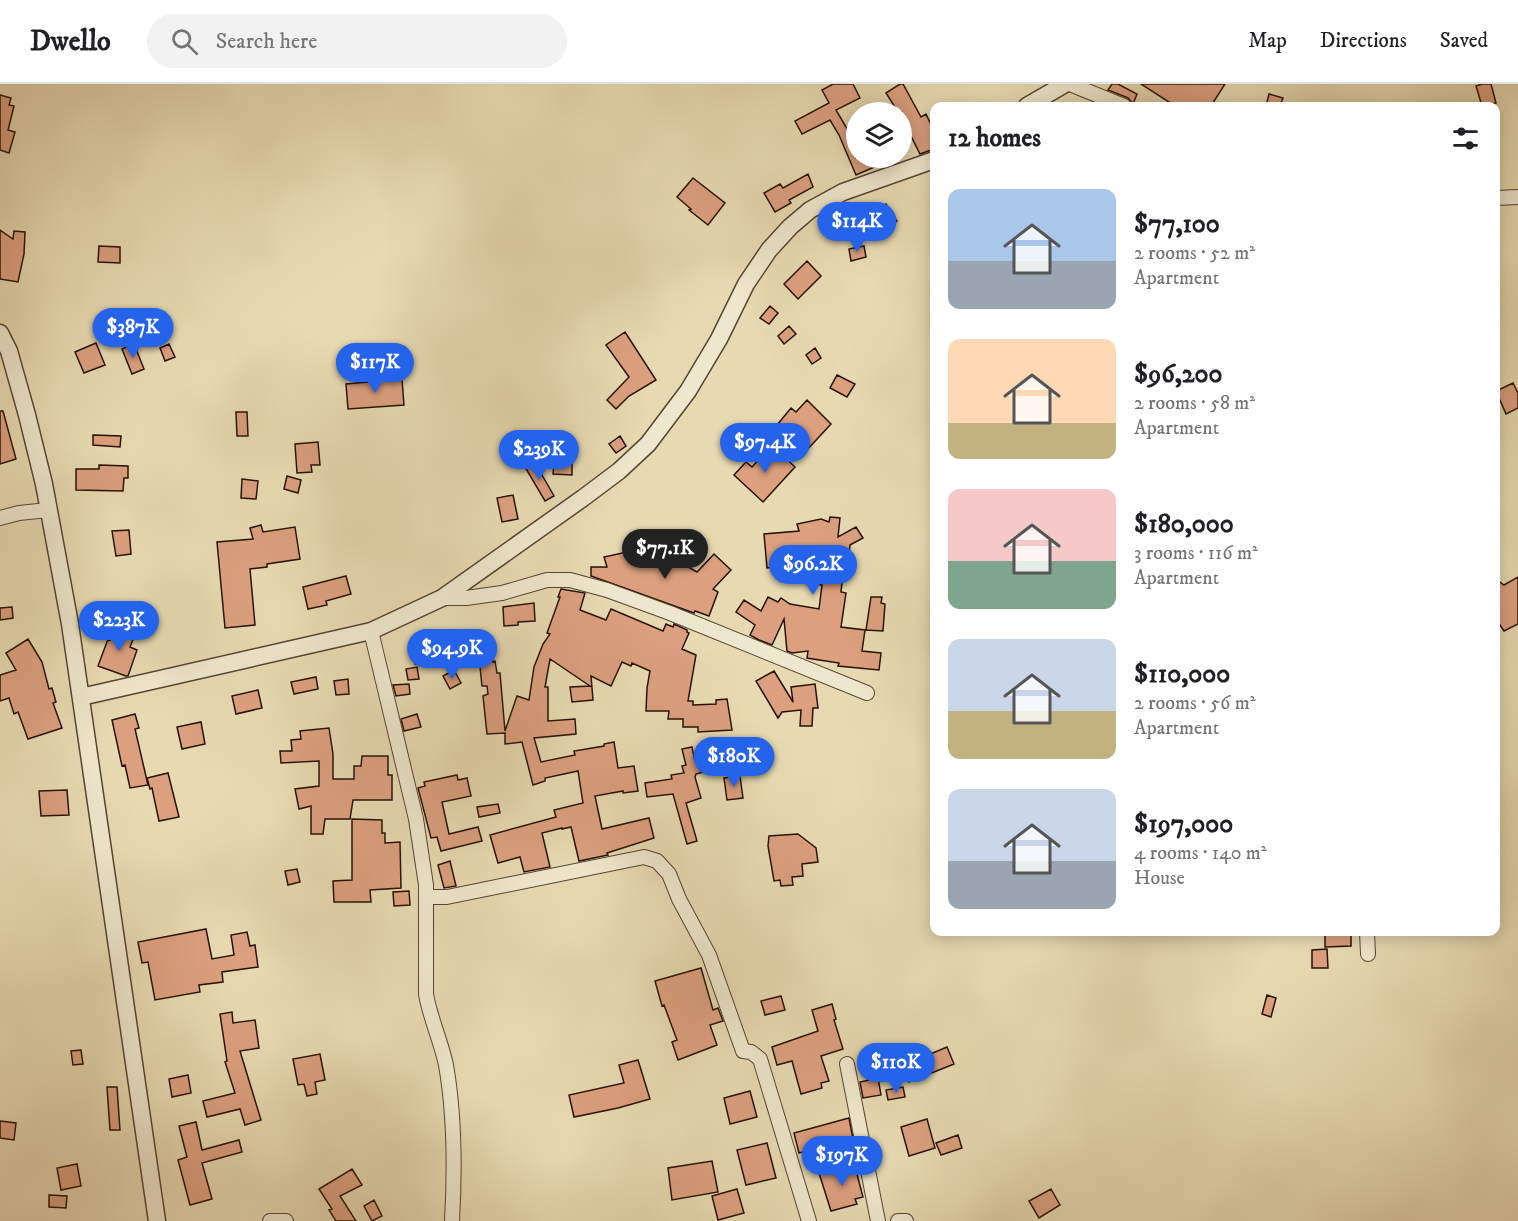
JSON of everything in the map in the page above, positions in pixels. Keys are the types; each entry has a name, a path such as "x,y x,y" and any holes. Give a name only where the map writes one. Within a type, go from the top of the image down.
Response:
{"street":[{"path":"1034,102 1065,84"},
{"path":"1070,84 1114,102"},
{"path":"81,697 370,631 442,598 583,498 619,471 648,444 688,391 719,339 746,285 769,250 790,227 810,210 843,192 930,161"},
{"path":"1500,198 1518,197"},
{"path":"0,333 9,351 27,416 70,624 157,1221"},
{"path":"0,518 19,513 48,510"},
{"path":"442,598 502,593 547,580 570,580 670,613 867,693"},
{"path":"370,631 416,819 426,885 426,994 446,1065 454,1134 452,1221"},
{"path":"426,897 447,897 644,857 657,861 669,874 679,899 709,955 743,1052 751,1052 760,1059 809,1221"},
{"path":"1367,936 1368,954"},
{"path":"847,1064 878,1221"},
{"path":"270,1221 286,1221"},
{"path":"898,1221 906,1221"}],"building":[{"path":"833,84 853,84 860,98 846,102 846,105 836,110 846,127 846,151 830,120 802,134 795,121 829,103 822,90"},
{"path":"903,84 921,117 926,114 930,122 930,150 920,154 912,138 912,102 892,102 886,93"},
{"path":"1112,84 1118,84 1137,94 1134,102 1131,102 1128,98 1108,90"},
{"path":"1141,84 1225,84 1214,102 1169,102"},
{"path":"1491,84 1496,102 1481,102 1476,86"},
{"path":"1269,94 1283,98 1282,102 1267,102"},
{"path":"0,95 11,98 9,105 14,106 8,130 15,132 9,153 0,150"},
{"path":"853,168 872,168 856,175"},
{"path":"808,174 813,187 789,200 791,203 775,212 764,193 780,184 783,188"},
{"path":"693,178 725,203 708,225 677,197"},
{"path":"886,204 897,221 868,239 855,223"},
{"path":"0,230 13,239 14,231 25,232 24,254 18,282 0,279"},
{"path":"99,246 120,247 120,263 98,262"},
{"path":"864,246 866,257 851,261 849,249"},
{"path":"807,261 821,276 798,299 784,284"},
{"path":"770,306 778,313 769,324 760,318"},
{"path":"789,326 796,334 784,344 778,336"},
{"path":"625,332 656,380 629,396 616,409 607,400 629,377 606,345"},
{"path":"96,343 105,365 84,373 75,352"},
{"path":"134,344 144,369 132,374 122,349"},
{"path":"169,344 175,357 165,361 160,348"},
{"path":"815,348 821,358 812,364 806,355"},
{"path":"837,375 855,384 847,397 830,388"},
{"path":"402,379 404,405 348,409 346,384"},
{"path":"1513,383 1518,393 1518,408 1506,414 1500,400 1500,389"},
{"path":"807,400 831,424 806,451 777,425 791,408 796,412"},
{"path":"0,411 3,411 16,459 0,464"},
{"path":"236,412 247,412 248,436 237,436"},
{"path":"93,435 121,436 120,447 93,445"},
{"path":"620,436 626,446 616,453 609,444"},
{"path":"318,442 320,465 311,465 312,472 297,473 295,444"},
{"path":"775,448 795,467 763,502 734,475 746,462 752,467 763,455 766,458"},
{"path":"534,461 554,496 545,501 525,467"},
{"path":"554,463 572,464 572,475 553,474"},
{"path":"99,465 128,466 128,478 124,478 123,491 76,490 76,469 99,469"},
{"path":"287,476 301,480 298,493 284,489"},
{"path":"242,479 258,481 256,499 241,498"},
{"path":"513,495 518,519 502,522 497,498"},
{"path":"830,517 840,518 838,537 856,527 863,538 850,545 848,564 844,564 841,592 846,593 841,627 865,630 862,651 881,653 879,670 838,666 839,663 807,658 808,651 792,653 787,651 784,619 772,645 759,640 750,635 755,625 736,612 744,600 761,611 768,597 778,602 781,598 790,604 819,609 822,585 792,582 795,565 767,568 764,534 799,531 797,524 821,519 829,522"},
{"path":"261,525 263,532 295,527 300,559 250,569 255,625 225,628 217,542 253,539 250,528"},
{"path":"129,530 131,554 116,556 112,531"},
{"path":"641,549 643,556 664,565 669,556 697,572 714,554 731,570 713,589 718,592 709,616 695,611 694,613 591,576 591,567 607,567 604,557"},
{"path":"346,576 351,594 326,601 327,605 308,609 303,587"},
{"path":"1518,577 1518,624 1504,631 1500,625 1500,582 1504,585"},
{"path":"561,589 585,593 580,610 606,620 611,609 663,631 666,624 673,627 674,624 687,630 689,633 682,649 696,655 688,701 693,701 693,705 716,704 716,700 727,699 732,730 698,732 698,727 683,727 683,719 668,719 669,711 646,711 650,671 632,663 631,666 622,662 611,686 591,676 593,700 572,702 570,687 590,686 550,659 545,687 548,687 548,721 575,719 576,734 534,738 541,762 575,755 574,751 614,742 618,768 634,766 638,791 595,796 602,829 649,818 654,838 607,853 608,855 579,861 571,827 542,833 550,867 524,872 520,857 498,863 490,835 556,817 554,810 583,803 578,771 545,778 545,781 533,785 522,742 505,744 505,733 487,734 483,696 488,694 487,686 482,686 479,657 491,651 497,673 500,673 505,731 517,696 529,700 534,667 543,644 550,634 547,633"},
{"path":"871,597 882,597 881,603 885,604 883,631 866,630"},
{"path":"534,603 535,621 504,626 503,607"},
{"path":"12,607 13,618 0,620 0,608"},
{"path":"117,624 136,632 130,647 137,650 128,676 98,666 108,639 110,640"},
{"path":"28,639 42,662 49,689 52,688 56,702 53,703 62,728 28,739 18,712 14,714 9,698 0,701 0,675 16,670 6,653"},
{"path":"422,644 427,661 415,664 410,648"},
{"path":"417,667 419,679 408,680 406,669"},
{"path":"454,670 461,683 450,689 443,676"},
{"path":"774,671 793,702 791,687 815,684 818,708 813,708 812,726 800,726 801,710 782,712 778,718 756,681"},
{"path":"316,677 318,689 294,694 291,682"},
{"path":"348,679 349,694 336,695 334,681"},
{"path":"409,684 410,694 396,696 393,685"},
{"path":"258,690 262,708 236,714 232,696"},
{"path":"135,714 139,728 135,729 148,785 130,788 125,765 122,766 112,720"},
{"path":"417,714 421,727 404,731 401,719"},
{"path":"201,722 205,744 182,749 177,727"},
{"path":"329,728 333,754 333,779 354,779 354,766 361,766 362,756 388,756 388,775 392,775 392,800 353,800 350,819 325,819 323,834 311,834 311,806 299,809 295,789 319,786 319,761 281,763 280,751 292,751 291,740 301,739 300,731"},
{"path":"692,747 695,761 717,755 721,768 696,774 701,798 686,803 697,841 687,844 673,794 647,797 645,783 672,779 671,775 684,773 682,766 686,765 682,749"},
{"path":"168,773 179,817 159,821 152,788 150,789 147,778"},
{"path":"457,775 458,780 467,778 471,796 442,802 449,834 478,827 482,841 441,851 437,837 431,838 418,788 425,786 424,782"},
{"path":"740,776 743,798 727,800 724,778"},
{"path":"67,790 69,815 41,816 39,791"},
{"path":"498,804 500,813 479,817 477,807"},
{"path":"352,819 382,820 385,843 400,842 401,888 370,890 371,902 334,902 333,881 352,880"},
{"path":"798,834 816,848 818,862 802,864 803,876 792,877 793,885 781,886 780,880 774,881 768,846 769,836"},
{"path":"450,861 456,886 444,888 438,865"},
{"path":"297,869 300,882 288,885 285,871"},
{"path":"409,891 410,905 394,906 393,892"},
{"path":"206,929 212,959 234,955 231,935 247,932 250,946 255,945 258,967 222,972 223,982 199,985 200,992 155,1000 148,962 142,963 138,942"},
{"path":"1325,936 1351,936 1351,946 1325,947"},
{"path":"1327,949 1328,968 1312,968 1312,950"},
{"path":"701,968 713,1010 718,1008 723,1021 710,1025 717,1045 678,1060 672,1042 677,1040 664,1005 662,1006 655,981"},
{"path":"1267,995 1276,998 1271,1017 1262,1014"},
{"path":"781,996 785,1010 765,1015 761,1001"},
{"path":"832,1004 836,1019 834,1020 843,1049 821,1056 829,1081 821,1083 822,1088 801,1094 792,1061 777,1065 772,1047 818,1031 812,1010"},
{"path":"232,1012 233,1023 255,1020 259,1048 240,1051 261,1120 245,1125 240,1109 207,1117 203,1101 235,1093 225,1062 227,1061 220,1014"},
{"path":"947,1047 954,1064 909,1082 902,1066"},
{"path":"81,1050 83,1064 73,1065 71,1051"},
{"path":"320,1054 325,1080 315,1082 317,1094 307,1096 304,1084 298,1085 293,1059"},
{"path":"638,1060 650,1099 574,1117 569,1095 624,1083 619,1065"},
{"path":"188,1075 191,1093 172,1097 169,1079"},
{"path":"878,1078 881,1095 863,1098 860,1082"},
{"path":"107,1087 117,1087 120,1130 110,1130"},
{"path":"903,1087 905,1097 888,1100 886,1090"},
{"path":"750,1091 757,1117 730,1124 724,1098"},
{"path":"849,1118 853,1139 799,1153 794,1133"},
{"path":"927,1119 935,1148 909,1156 901,1127"},
{"path":"0,1121 16,1123 14,1140 0,1138"},
{"path":"196,1122 202,1150 239,1140 242,1152 202,1163 212,1199 190,1205 178,1160 187,1157 179,1126"},
{"path":"958,1135 962,1148 941,1155 936,1143"},
{"path":"767,1143 776,1178 746,1185 737,1150"},
{"path":"712,1161 718,1192 672,1200 668,1168"},
{"path":"854,1163 863,1197 855,1199 857,1204 831,1211 819,1173"},
{"path":"77,1164 81,1186 61,1190 57,1168"},
{"path":"352,1169 362,1185 340,1196 356,1221 336,1221 329,1210 332,1209 319,1189"},
{"path":"737,1189 744,1213 718,1220 712,1196"},
{"path":"1051,1189 1060,1205 1039,1218 1029,1201"},
{"path":"49,1195 67,1196 66,1208 49,1207"},
{"path":"374,1200 382,1216 372,1221 364,1206"}]}
